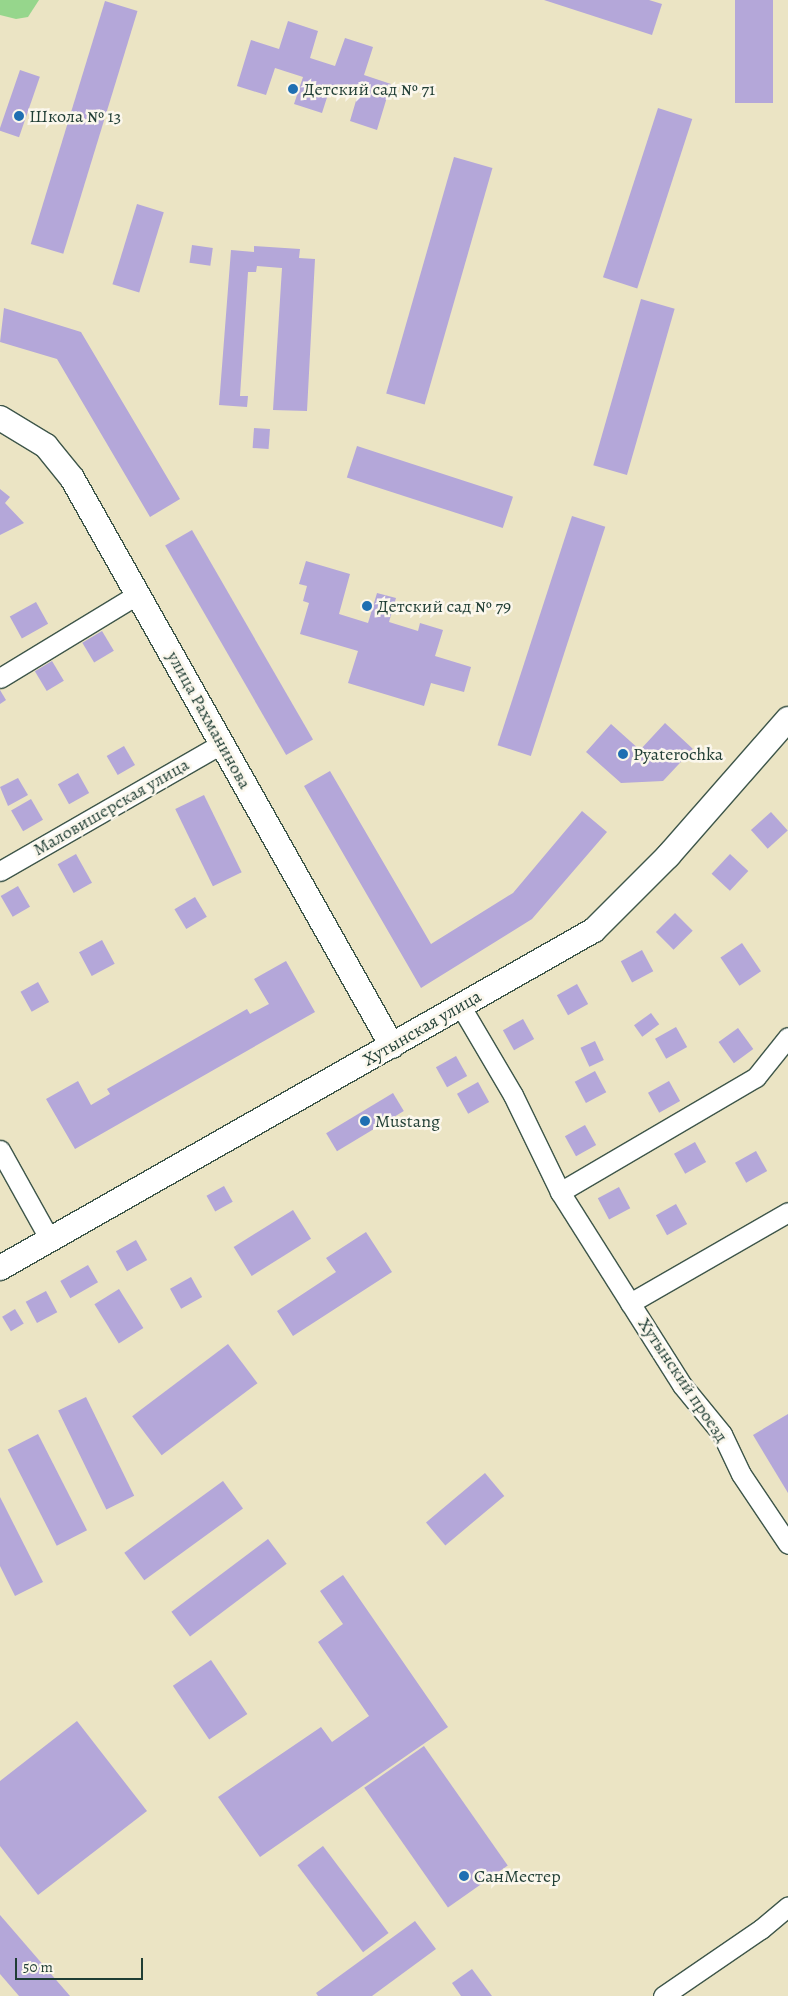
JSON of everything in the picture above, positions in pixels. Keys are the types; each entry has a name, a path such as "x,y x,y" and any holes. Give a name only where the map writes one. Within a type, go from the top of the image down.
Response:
{"street":[{"name":"улица Рахманинова","path":"0,418 32,435 64,466 392,1046"},
{"path":"0,678 138,594"},
{"name":"Хутынская улица","path":"0,1268 594,930 668,856 786,727"},
{"name":"Маловишерская улица","path":"0,871 221,744"},
{"name":"Хутынский проезд","path":"460,1005 513,1095 560,1192 682,1385 722,1434 741,1474 788,1544"},
{"path":"560,1192 756,1077 788,1037"},
{"path":"0,1150 50,1240"},
{"path":"630,1303 788,1212"},
{"path":"663,1996 761,1929 788,1906"}],"green space":[{"path":"0,0 39,0 28,17 16,19 0,15"}],"building":[{"path":"544,0 649,0 662,4 652,35"},
{"path":"735,0 773,0 773,103 735,103"},
{"path":"105,1 138,11 63,254 31,244"},
{"path":"288,21 318,31 310,58 335,66 345,38 373,47 364,75 391,84 377,130 350,121 358,94 331,85 322,113 294,104 303,77 275,68 266,95 237,86 251,40 279,49"},
{"path":"20,70 40,77 19,137 0,131 0,128"},
{"path":"658,108 692,119 637,288 603,277"},
{"path":"454,157 492,168 425,404 386,393"},
{"path":"137,204 164,212 139,293 112,284"},
{"path":"192,245 213,248 210,266 189,263"},
{"path":"254,246 300,249 299,258 315,259 307,411 273,410 282,268 257,266 256,272 248,272 240,396 248,396 247,407 219,405 231,250 254,252"},
{"path":"641,299 675,309 627,475 593,465"},
{"path":"4,308 81,332 180,499 150,517 57,359 0,342"},
{"path":"254,428 270,429 269,449 253,448"},
{"path":"357,446 513,497 503,528 347,477"},
{"path":"0,489 10,497 5,503 24,523 0,535"},
{"path":"572,516 605,527 531,756 498,745"},
{"path":"192,530 313,740 286,755 165,546"},
{"path":"306,561 350,574 339,614 368,623 377,593 396,598 389,622 418,631 420,623 443,630 435,656 471,667 464,692 431,683 424,706 348,683 358,651 300,634 309,603 303,601 307,586 299,584"},
{"path":"36,602 48,624 22,638 10,617"},
{"path":"102,631 114,651 94,663 82,643"},
{"path":"52,661 64,681 47,691 35,671"},
{"path":"0,690 6,700 0,704"},
{"path":"665,723 693,749 663,781 621,783 586,752 611,724 640,750"},
{"path":"124,746 135,765 118,775 107,756"},
{"path":"330,771 431,944 513,893 582,811 607,832 532,919 421,988 304,786"},
{"path":"78,773 89,793 69,804 58,784"},
{"path":"18,778 28,795 8,806 0,787"},
{"path":"204,795 242,872 213,886 175,809"},
{"path":"31,799 43,820 23,831 11,810"},
{"path":"771,812 788,831 768,849 751,830"},
{"path":"76,854 92,883 74,893 58,864"},
{"path":"730,854 748,871 730,891 712,874"},
{"path":"18,886 30,907 13,917 1,896"},
{"path":"195,897 207,917 186,929 174,909"},
{"path":"675,913 693,931 674,950 656,932"},
{"path":"102,940 115,964 92,976 79,952"},
{"path":"742,943 761,971 739,986 720,958"},
{"path":"642,950 653,971 632,982 621,961"},
{"path":"286,961 315,1012 75,1149 46,1099 78,1081 91,1105 110,1094 107,1089 247,1009 250,1014 269,1004 254,979"},
{"path":"38,982 49,1002 32,1012 21,992"},
{"path":"577,984 588,1004 568,1015 557,995"},
{"path":"651,1013 659,1024 642,1037 634,1025"},
{"path":"523,1019 534,1039 514,1050 503,1030"},
{"path":"676,1027 687,1047 666,1059 655,1039"},
{"path":"738,1028 753,1049 734,1063 719,1042"},
{"path":"595,1041 604,1060 589,1067 580,1048"},
{"path":"456,1056 467,1076 447,1087 436,1067"},
{"path":"595,1071 606,1092 586,1103 575,1082"},
{"path":"669,1081 680,1101 659,1113 648,1093"},
{"path":"478,1082 489,1102 468,1114 457,1094"},
{"name":"Mustang","path":"393,1093 404,1111 337,1151 326,1133"},
{"path":"585,1125 596,1145 576,1156 565,1136"},
{"path":"695,1142 706,1162 685,1174 674,1154"},
{"path":"756,1151 767,1171 746,1183 735,1163"},
{"path":"224,1186 233,1202 215,1211 207,1196"},
{"path":"619,1187 630,1208 609,1219 598,1198"},
{"path":"676,1204 687,1224 667,1235 656,1215"},
{"path":"293,1210 311,1239 252,1276 234,1247"},
{"path":"366,1232 392,1272 293,1336 277,1311 336,1272 326,1258"},
{"path":"136,1240 147,1260 127,1271 116,1251"},
{"path":"88,1265 98,1282 70,1298 60,1281"},
{"path":"191,1277 202,1297 181,1309 170,1289"},
{"path":"119,1289 143,1328 119,1343 94,1304"},
{"path":"46,1291 57,1312 37,1323 26,1302"},
{"path":"15,1309 24,1324 11,1331 2,1317"},
{"path":"228,1344 257,1383 162,1455 132,1416"},
{"path":"86,1397 134,1496 106,1509 58,1411"},
{"path":"788,1414 788,1493 753,1435"},
{"path":"38,1434 87,1530 57,1546 8,1449"},
{"path":"485,1473 504,1496 445,1545 426,1522"},
{"path":"223,1481 243,1509 144,1580 124,1553"},
{"path":"0,1497 43,1582 15,1596 0,1566"},
{"path":"268,1539 287,1564 190,1637 171,1612"},
{"path":"343,1575 448,1727 260,1857 218,1797 321,1727 332,1742 369,1716 318,1642 343,1624 320,1591"},
{"path":"211,1660 247,1714 209,1740 173,1686"},
{"path":"77,1721 147,1811 38,1895 0,1846 0,1781"},
{"path":"424,1746 508,1866 448,1907 364,1788"},
{"path":"323,1846 389,1933 363,1952 297,1865"},
{"path":"0,1915 70,1996 19,1996 0,1974"},
{"path":"415,1921 436,1949 372,1996 318,1996 316,1993"},
{"path":"472,1969 492,1996 461,1996 452,1983"}],"place":[{"name":"Детский сад № 71","path":"293,89"},
{"name":"Школа № 13","path":"19,116"},
{"name":"Детский сад № 79","path":"367,606"},
{"name":"Pyaterochka","path":"623,754"},
{"name":"Mustang","path":"365,1121"},
{"name":"СанМестер","path":"464,1876"}]}
